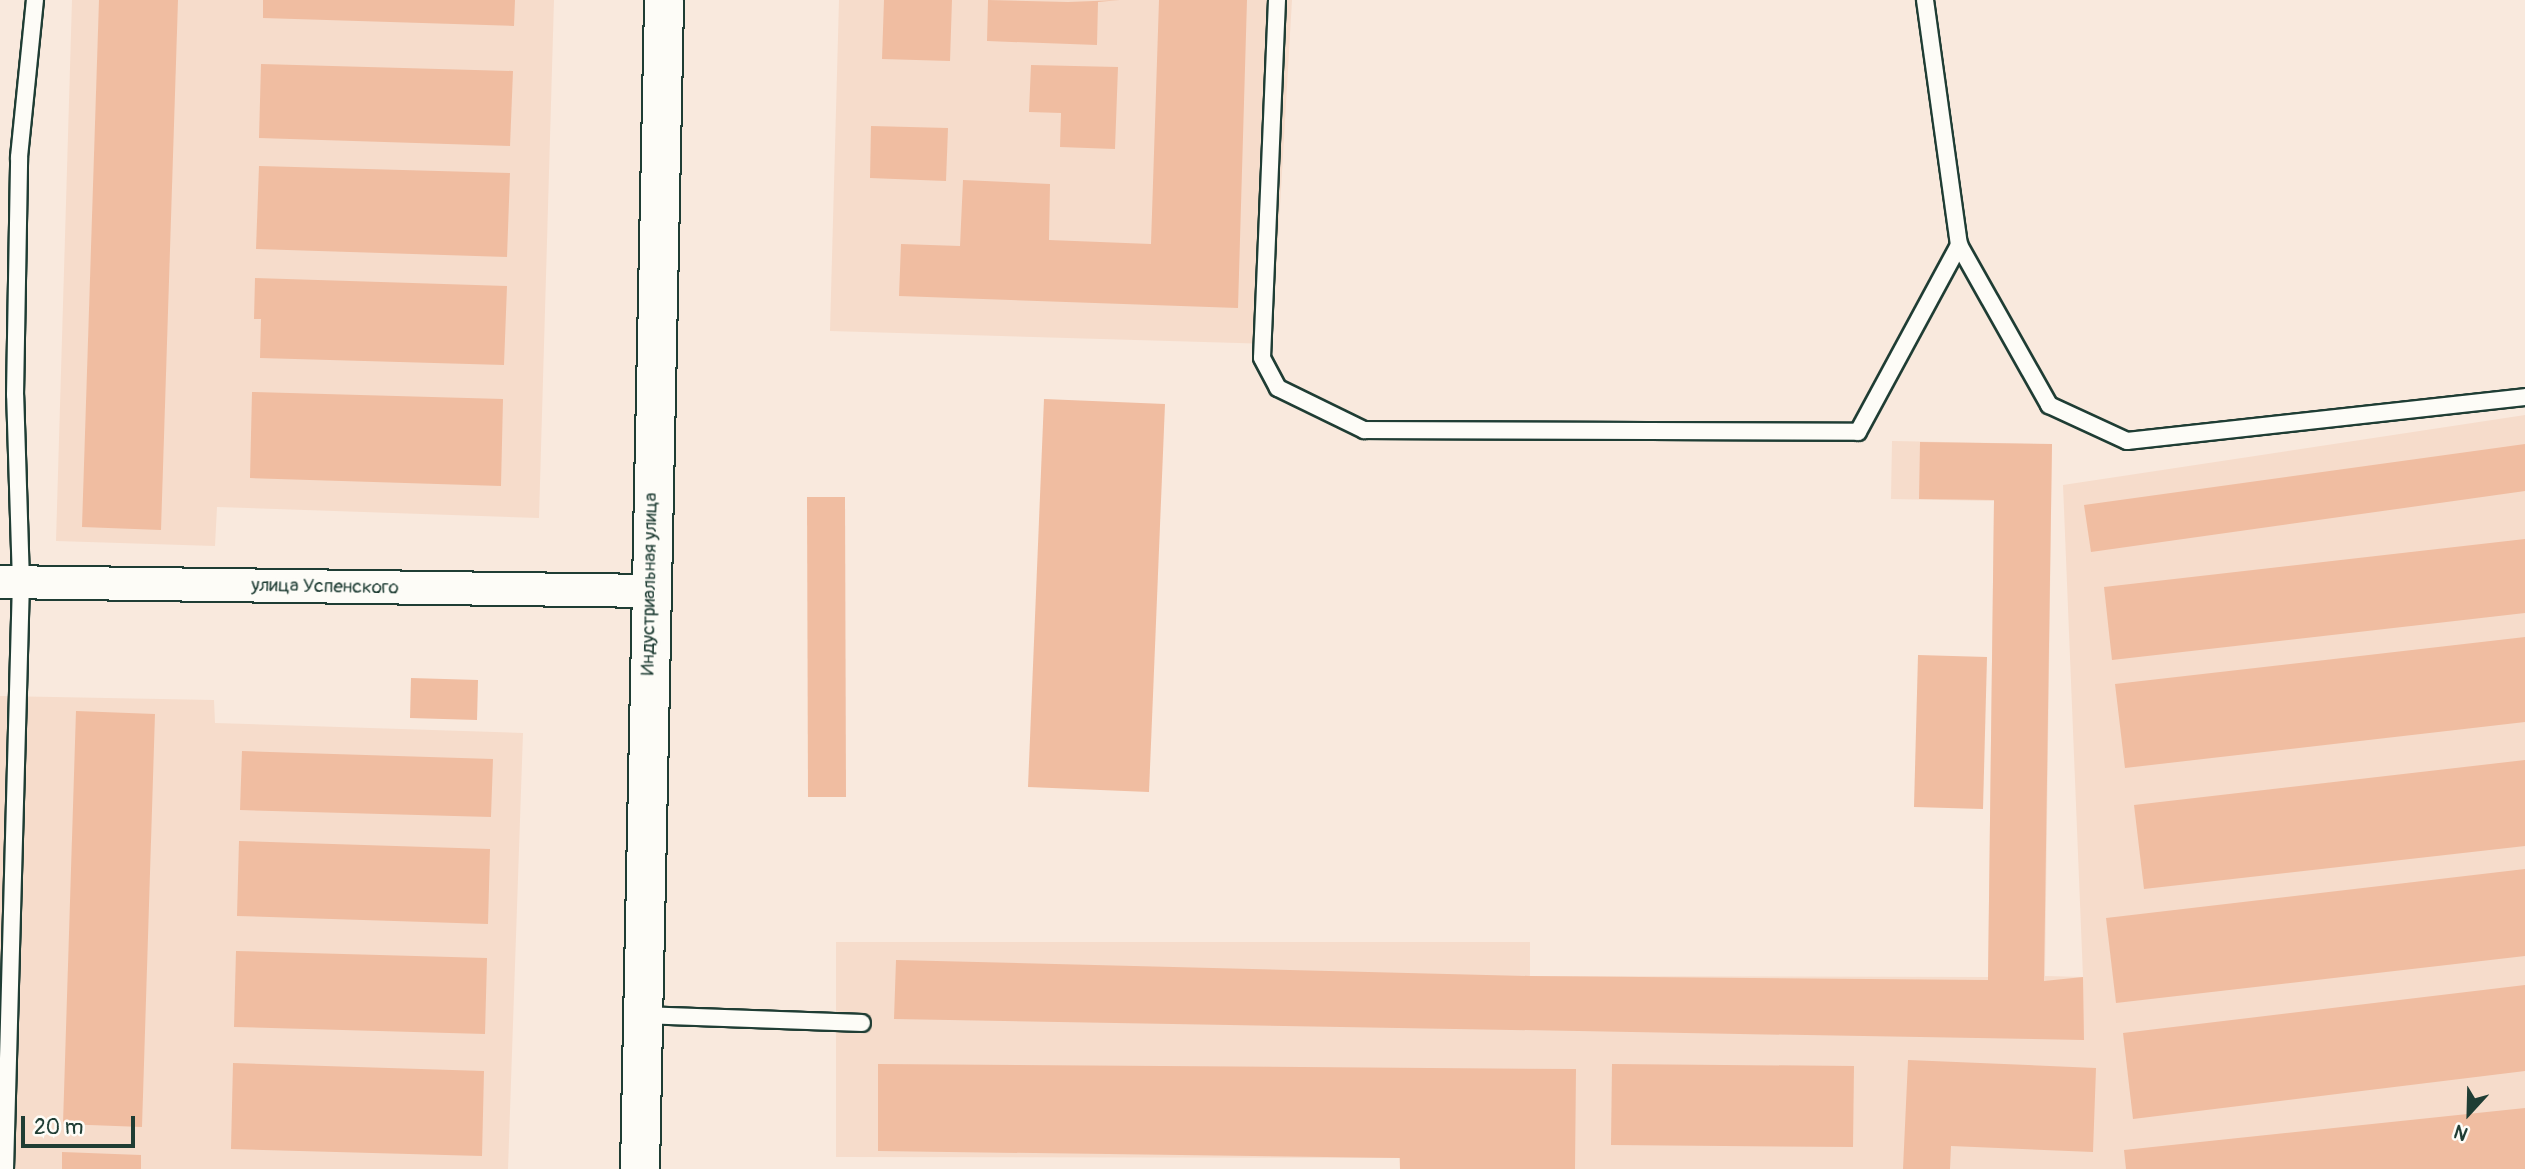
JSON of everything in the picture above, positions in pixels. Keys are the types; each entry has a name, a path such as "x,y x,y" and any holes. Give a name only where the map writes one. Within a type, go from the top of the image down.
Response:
{"street":[{"name":"Индустриальная улица","path":"640,1169 649,591 664,0"},
{"name":"улица Успенского","path":"11,582 649,591"}],"lane":[{"path":"5,1169 11,582 19,171 35,0"},
{"path":"1277,0 1262,358 1278,388 1364,430 1858,432 1959,245"},
{"path":"1925,0 1959,245 2049,405 2126,441 2525,397"},
{"path":"642,1014 862,1023"}],"shaded area":[{"path":"72,0 554,0 539,518 217,507 215,546 56,541"},
{"path":"839,0 1292,0 1272,344 830,331"},
{"path":"2525,415 2525,1169 1400,1169 1399,1158 836,1157 836,942 1530,942 1530,976 1988,977 1994,501 1891,499 1892,441 2052,444 2045,976 2083,977 2063,485"},
{"path":"0,696 214,700 215,723 523,733 508,1169 0,1169"}],"building":[{"path":"99,0 178,0 161,530 82,527"},
{"path":"263,0 515,0 514,26 263,18"},
{"path":"884,0 952,0 950,61 882,59"},
{"path":"988,0 1120,0 1098,2 1097,45 987,41"},
{"path":"1159,0 1247,0 1238,308 899,296 901,244 960,246 963,180 1050,184 1049,240 1151,244"},
{"path":"261,64 513,71 510,146 259,138"},
{"path":"1031,65 1118,67 1115,149 1060,147 1061,113 1029,112"},
{"path":"871,126 948,128 946,181 870,178"},
{"path":"259,166 510,173 507,257 256,249"},
{"path":"255,278 507,286 504,365 260,358 261,319 254,319"},
{"path":"252,392 503,399 501,486 250,478"},
{"path":"1044,399 1165,404 1149,792 1028,787"},
{"path":"1920,442 2052,444 2044,981 2083,977 2084,1040 894,1019 896,960 1530,976 1988,980 1994,500 1919,499"},
{"path":"2525,444 2525,491 2091,552 2084,505"},
{"path":"807,497 845,497 846,797 808,797"},
{"path":"2525,539 2525,613 2112,660 2104,587"},
{"path":"2525,637 2525,722 2125,768 2115,684"},
{"path":"1918,655 1987,657 1983,809 1914,807"},
{"path":"411,678 478,680 477,720 410,718"},
{"path":"76,711 155,714 142,1127 63,1124"},
{"path":"242,751 493,759 491,817 240,810"},
{"path":"2525,760 2525,846 2144,889 2134,805"},
{"path":"239,841 490,849 488,924 237,916"},
{"path":"2525,869 2525,956 2116,1003 2106,918"},
{"path":"236,951 487,958 485,1034 234,1027"},
{"path":"2525,985 2525,1071 2133,1119 2123,1033"},
{"path":"1908,1060 2096,1068 2093,1152 1951,1146 1950,1169 1903,1169"},
{"path":"233,1063 484,1071 482,1156 231,1149"},
{"path":"878,1064 1576,1069 1575,1169 1400,1169 1400,1158 878,1151"},
{"path":"1612,1064 1854,1066 1853,1147 1611,1145"},
{"path":"2525,1108 2525,1169 2126,1169 2124,1150"},
{"path":"62,1152 141,1155 141,1169 62,1169"}]}
